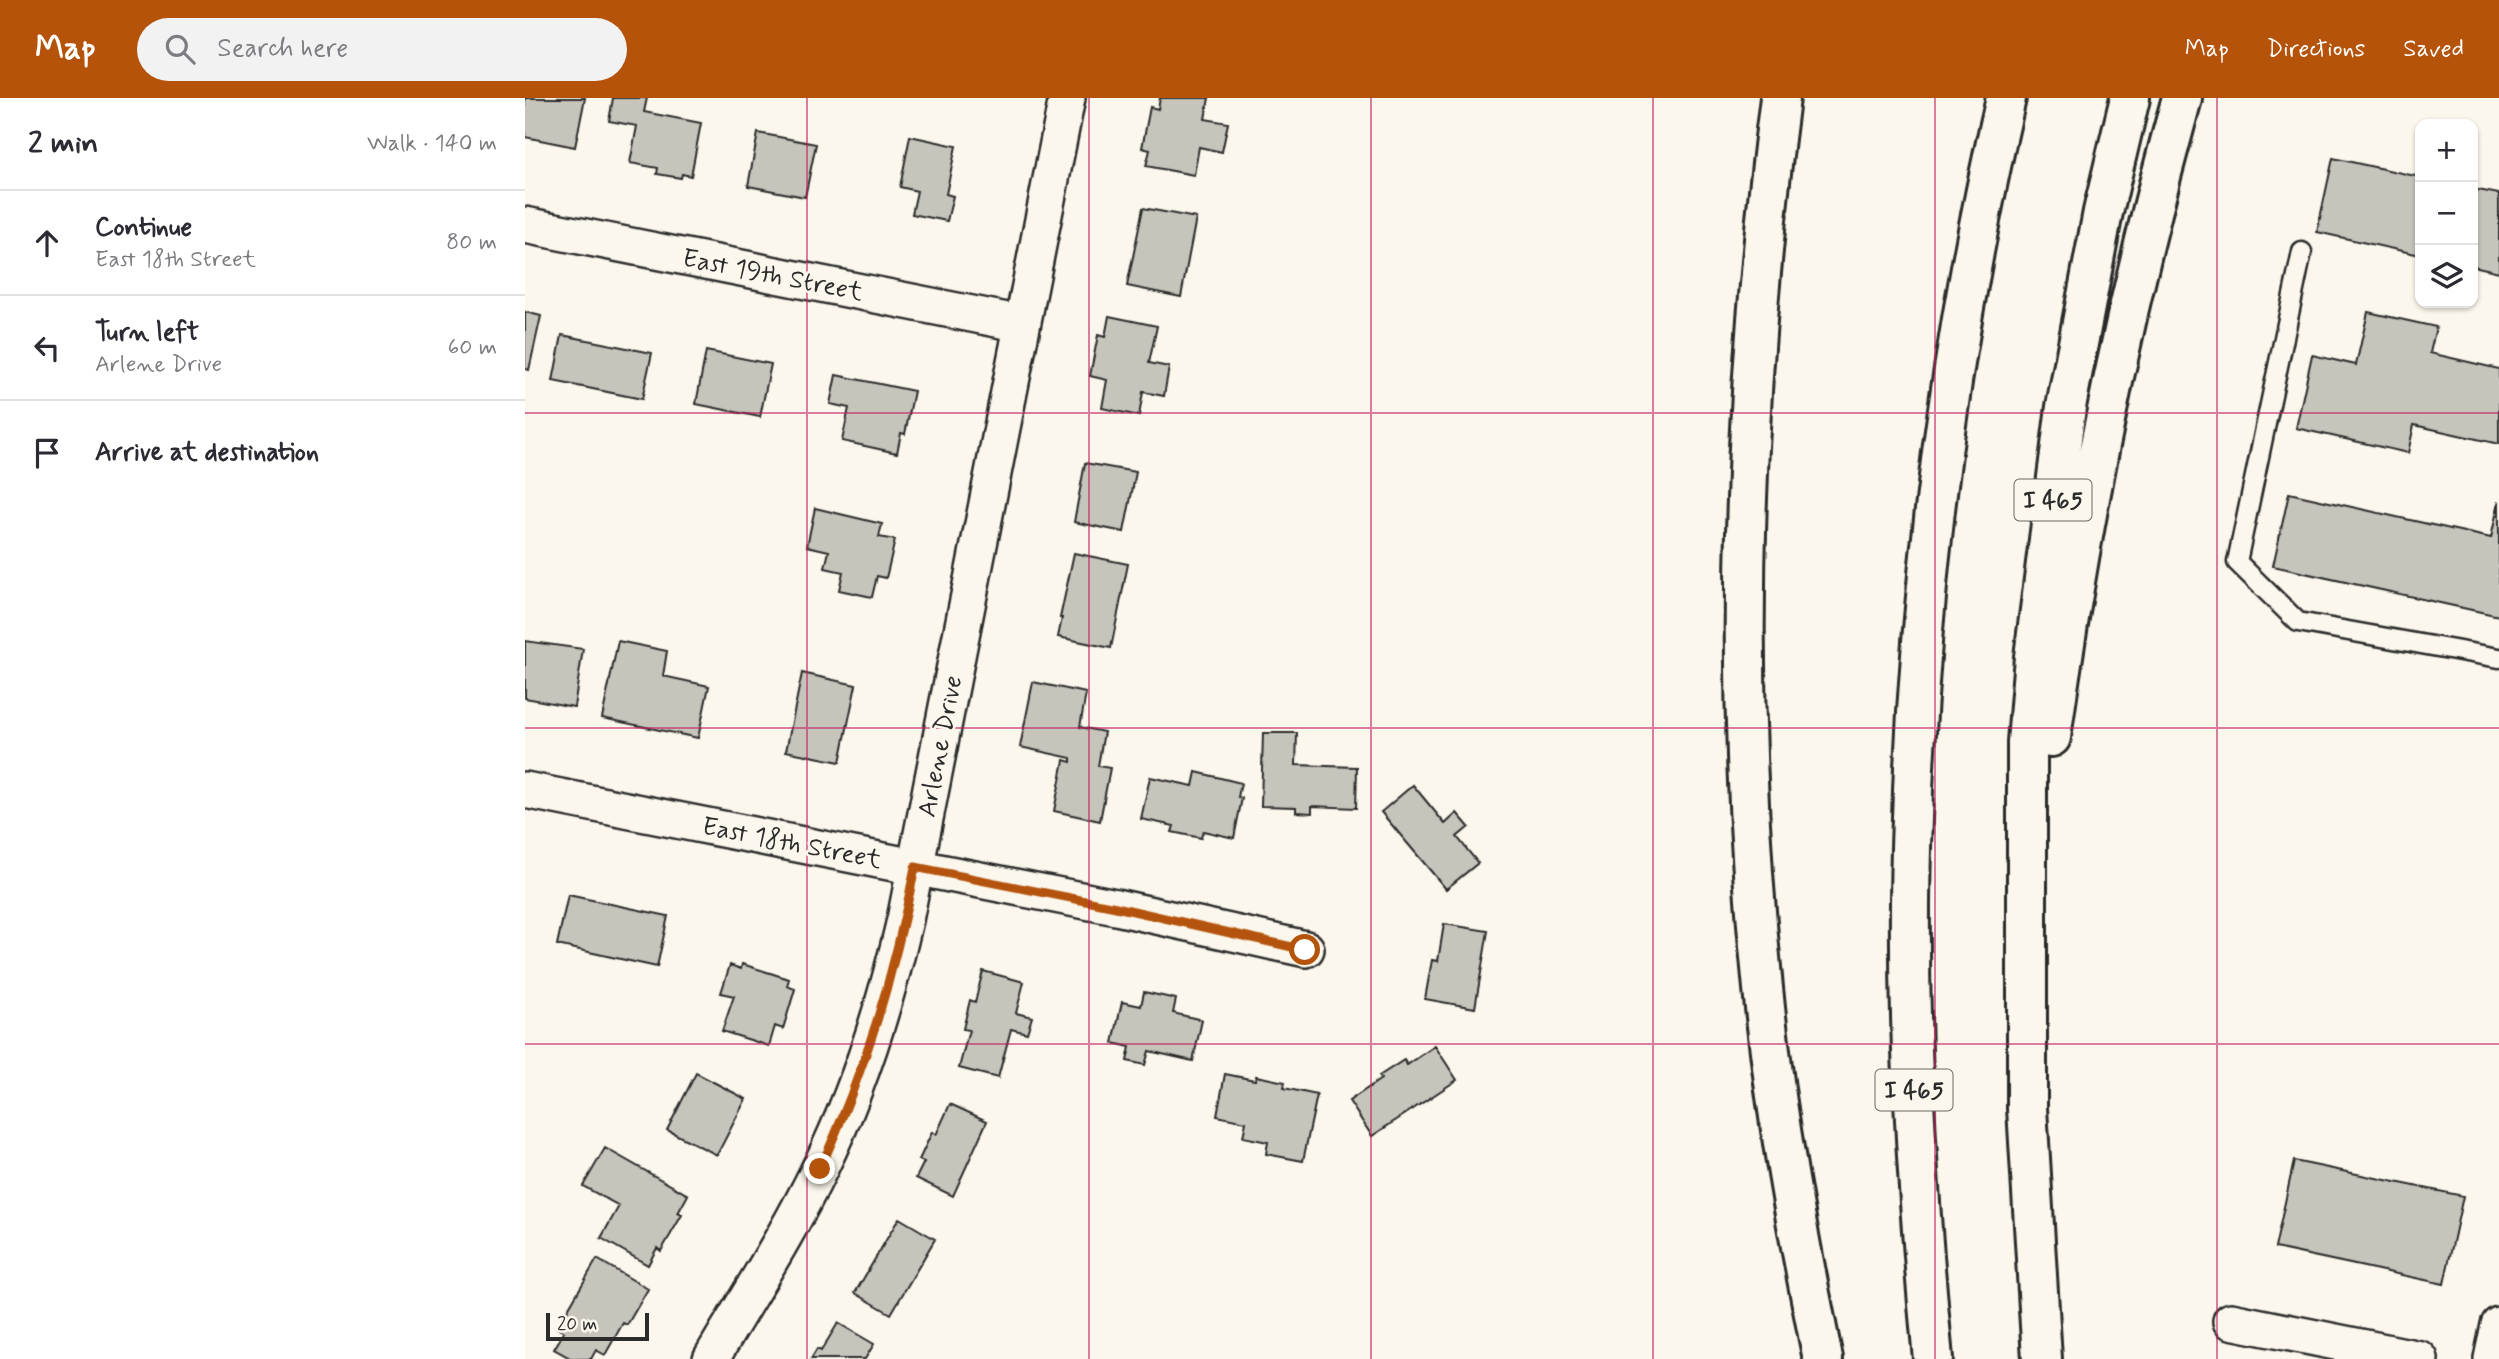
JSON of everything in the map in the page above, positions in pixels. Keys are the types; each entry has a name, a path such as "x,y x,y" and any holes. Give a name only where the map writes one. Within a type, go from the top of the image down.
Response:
{"highway":[{"path":"1780,98 1751,400 1745,565 1745,687 1751,850 1762,988 1794,1215 1823,1359"},
{"name":"I 465","path":"1933,1359 1914,1113 1911,820 1930,560 1949,405 1969,283 2006,98"},
{"name":"I 465","path":"2042,1359 2027,1108 2027,742 2034,657 2066,407 2103,212 2130,98"},
{"path":"2028,909 2062,661 2094,481 2128,308 2182,98"}],"street":[{"name":"Arlene Drive","path":"711,1359 797,1212 825,1158 853,1094 885,1000 905,920 1067,98"},
{"name":"East 19th Street","path":"525,225 1022,324"},
{"name":"East 18th Street","path":"525,790 1116,907 1305,950"},
{"path":"2231,1321 2420,1359"},
{"path":"2492,1359 2499,1325"}],"lane":[{"path":"2302,252 2237,562 2298,622 2499,658"}],"building":[{"path":"525,98 585,98 575,147 525,137"},
{"path":"613,98 647,98 644,112 701,123 691,176 682,174 681,178 657,174 658,168 630,163 637,126 609,121"},
{"path":"1160,98 1209,98 1205,119 1228,123 1222,152 1199,147 1194,175 1146,166 1150,150 1142,148 1150,107 1158,109"},
{"path":"758,133 816,144 805,197 748,186"},
{"path":"910,136 956,146 946,194 953,196 947,221 912,214 917,191 900,187"},
{"path":"2333,158 2415,176 2415,254 2317,232"},
{"path":"2478,190 2499,194 2499,272 2478,267"},
{"path":"1143,208 1196,218 1181,297 1127,286"},
{"path":"525,312 541,316 529,370 525,369"},
{"path":"2368,312 2436,327 2430,353 2499,369 2499,444 2414,425 2408,453 2296,428 2312,355 2356,365"},
{"path":"1109,316 1157,326 1149,363 1169,367 1164,396 1143,392 1139,416 1102,408 1107,380 1090,376 1098,335 1105,337"},
{"path":"562,335 652,353 642,399 553,381"},
{"path":"706,351 771,364 760,417 696,404"},
{"path":"836,375 914,391 905,434 901,433 897,453 842,441 849,408 830,404"},
{"path":"1085,463 1136,472 1124,532 1074,522"},
{"path":"2289,493 2491,538 2499,501 2499,616 2273,566"},
{"path":"815,508 882,524 879,537 895,540 886,578 877,576 872,597 839,590 843,572 825,568 829,551 807,546"},
{"path":"1074,553 1128,564 1111,648 1058,637"},
{"path":"525,641 583,649 574,707 525,698"},
{"path":"618,641 667,651 663,676 709,686 698,738 602,718"},
{"path":"802,673 856,685 840,762 786,751"},
{"path":"1033,682 1086,693 1080,727 1104,732 1098,766 1110,768 1100,821 1054,811 1064,760 1071,762 1071,758 1020,747"},
{"path":"1263,733 1297,733 1296,765 1357,767 1356,808 1312,806 1312,813 1296,812 1296,807 1261,806"},
{"path":"1196,772 1241,783 1238,797 1242,798 1234,838 1203,831 1201,838 1172,832 1174,826 1141,819 1150,777 1193,786"},
{"path":"1413,785 1445,824 1457,813 1469,827 1457,837 1478,863 1446,889 1381,812"},
{"path":"568,895 668,916 657,967 557,945"},
{"path":"1444,924 1488,931 1475,1008 1425,999 1432,960 1438,961"},
{"path":"742,964 789,979 787,986 795,989 783,1029 775,1026 769,1046 722,1031 734,996 721,993 730,965 741,969"},
{"path":"983,971 1024,982 1016,1013 1032,1017 1027,1033 1011,1029 998,1078 959,1068 969,1030 963,1029 970,1000 975,1002"},
{"path":"1144,992 1176,999 1173,1013 1202,1020 1193,1061 1149,1051 1145,1065 1127,1061 1130,1047 1113,1043 1122,1002 1141,1006"},
{"path":"1435,1046 1457,1080 1372,1136 1349,1101 1381,1079 1379,1076 1404,1060 1407,1065"},
{"path":"696,1073 746,1099 717,1155 667,1130"},
{"path":"1225,1074 1255,1080 1256,1076 1285,1082 1284,1088 1317,1095 1303,1161 1266,1154 1268,1142 1243,1137 1246,1122 1217,1116"},
{"path":"950,1104 987,1121 953,1196 916,1178 924,1162 919,1160 932,1132 936,1135"},
{"path":"605,1148 688,1195 678,1213 682,1215 661,1251 657,1248 648,1265 601,1238 619,1206 583,1186"},
{"path":"2294,1161 2463,1196 2444,1284 2275,1248"},
{"path":"899,1218 935,1239 891,1314 855,1293"},
{"path":"597,1259 648,1289 627,1325 623,1323 605,1355 596,1350 591,1359 572,1359 554,1349 564,1332 557,1328"},
{"path":"838,1323 874,1344 865,1359 811,1359 817,1349 821,1351"}],"route":[{"path":"820,1169 853,1094 880,1015 894,968 915,867 1116,907 1305,950"}]}
